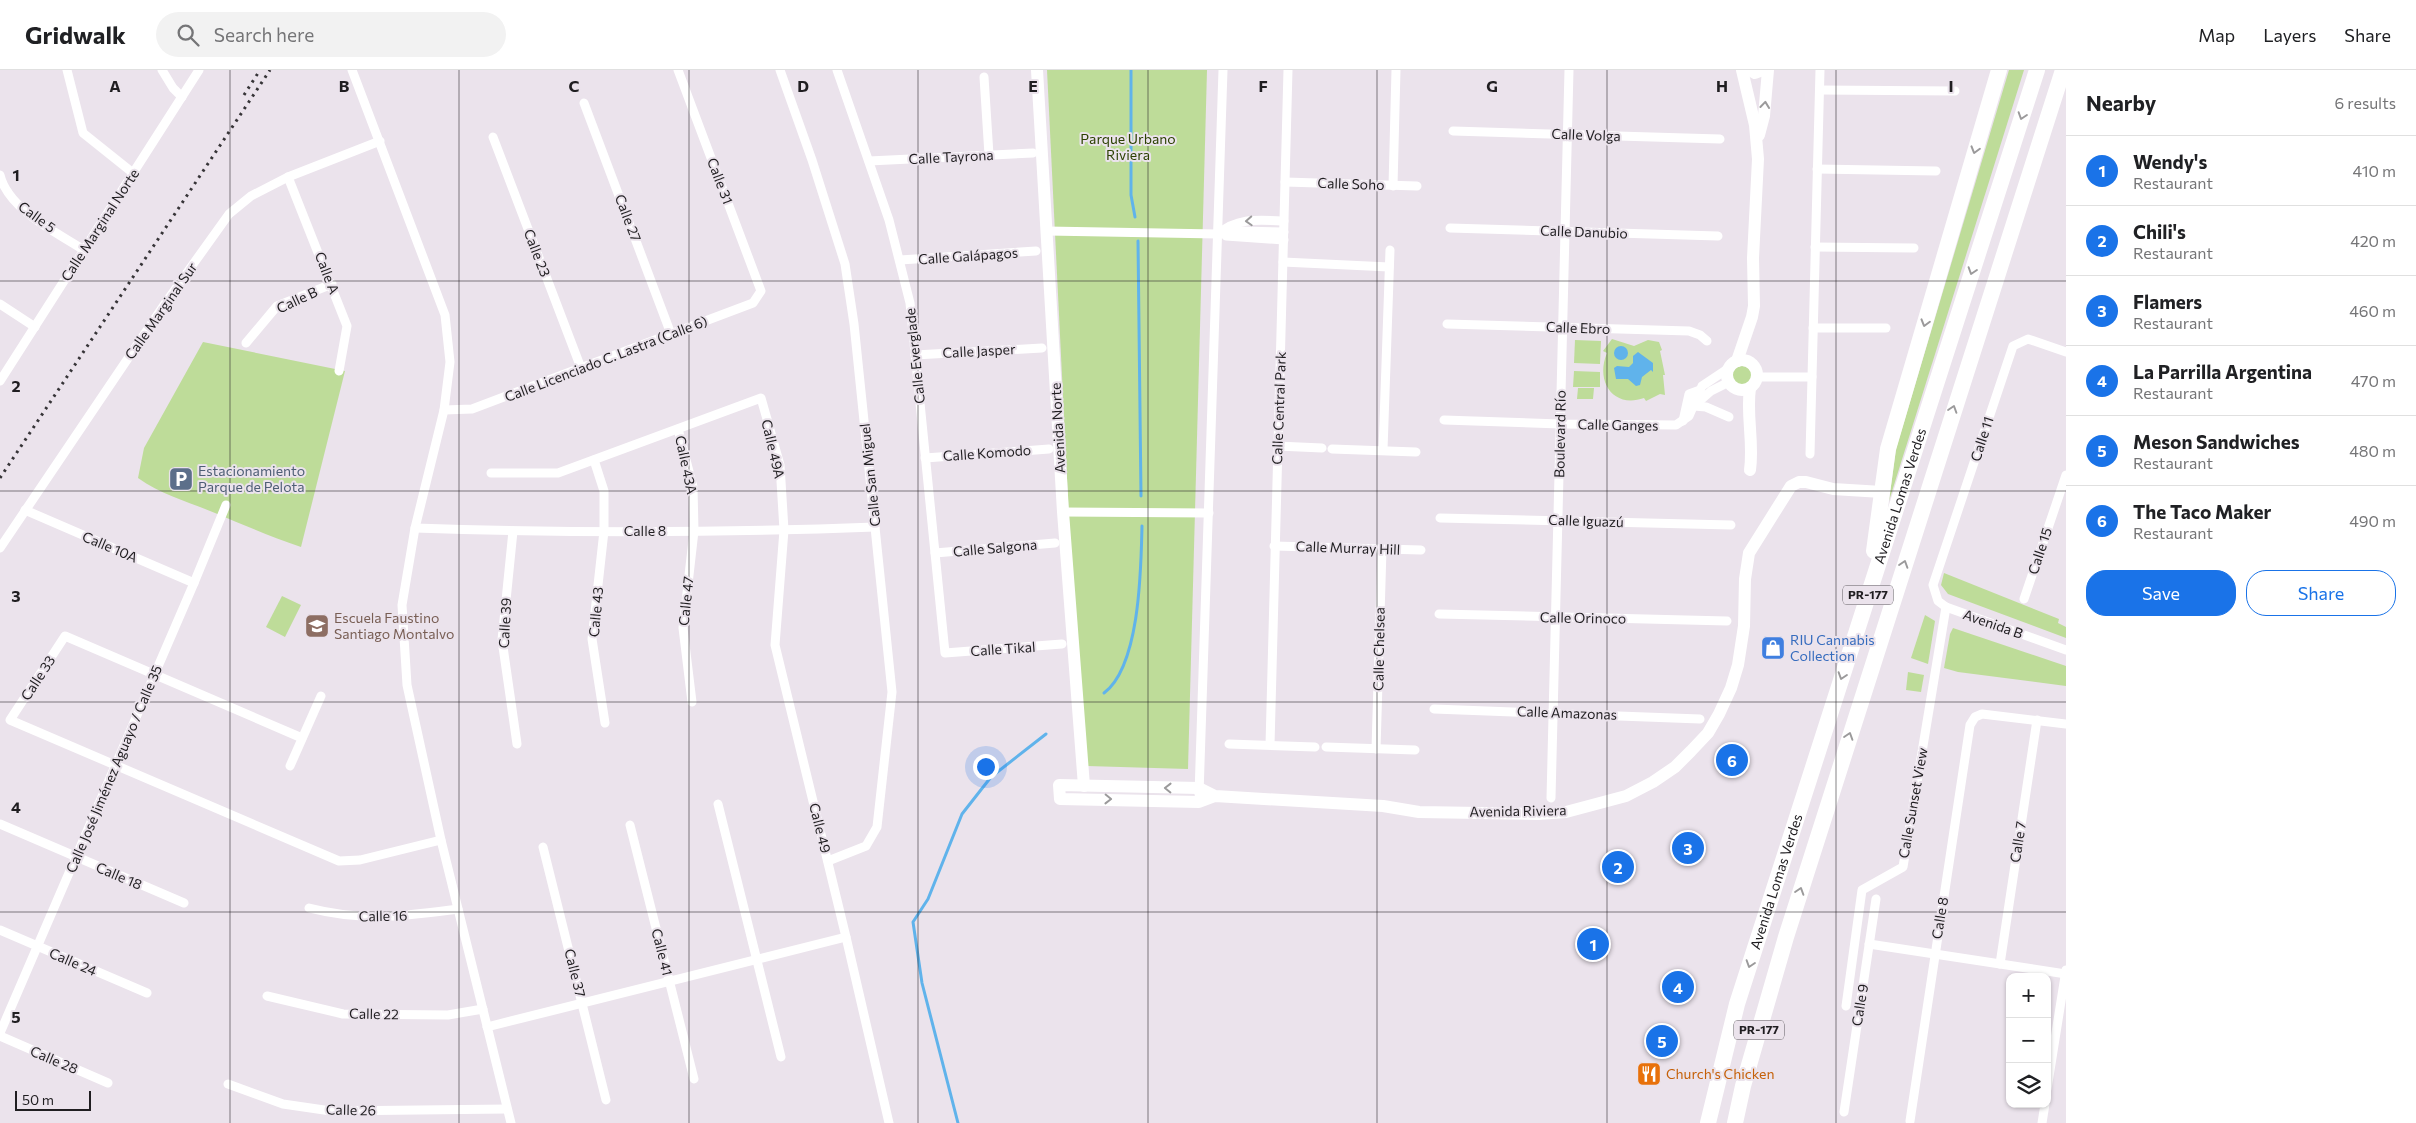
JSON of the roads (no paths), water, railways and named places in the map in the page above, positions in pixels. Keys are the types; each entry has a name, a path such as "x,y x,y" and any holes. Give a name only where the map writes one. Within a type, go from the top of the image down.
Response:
{"highway":[{"path":"1865,602 1888,449 1999,70"},
{"name":"Avenida Lomas Verdes","path":"1708,1123 1737,1004 2037,70"},
{"name":"Avenida Lomas Verdes","path":"1735,1123 1786,937 2063,70"}],"street":[{"path":"67,70 83,133 133,173"},
{"path":"162,70 173,88 182,97"},
{"name":"Calle Marginal Norte","path":"0,381 199,70"},
{"path":"352,70 445,315 450,362 444,410 415,528 402,605 407,686 441,840 511,1123"},
{"name":"Calle 31","path":"678,70 761,292"},
{"name":"Calle San Miguel","path":"780,70 812,160 845,264 854,324 892,692 878,827 866,846 828,861"},
{"name":"Calle Everglade","path":"837,70 869,161 900,260 910,302 945,653"},
{"name":"Avenida Norte","path":"1037,70 1064,512 1084,786"},
{"path":"1199,802 1223,70"},
{"name":"Calle Central Park","path":"1270,745 1288,70"},
{"path":"1393,186 1396,70"},
{"name":"Boulevard Río","path":"1551,798 1569,70"},
{"path":"1742,70 1758,140"},
{"path":"1750,102 1749,70 1756,72 1763,70"},
{"path":"1750,470 1752,434 1748,400 1756,371 1751,363 1758,140 1764,116 1768,70"},
{"path":"1810,454 1820,70"},
{"path":"984,77 989,155"},
{"path":"1820,90 1954,91"},
{"name":"Calle 27","path":"584,103 672,334"},
{"name":"Calle Volga","path":"1453,131 1720,140"},
{"name":"Calle 23","path":"493,137 581,368"},
{"name":"Calle Marginal Sur","path":"0,548 229,214 251,196 288,177 380,140"},
{"name":"Calle Tayrona","path":"869,161 1033,153"},
{"path":"1818,169 1936,171"},
{"name":"Calle 5","path":"0,175 3,188 20,207 84,250"},
{"name":"Calle A","path":"288,177 332,284 347,326 339,371"},
{"name":"Calle Soho","path":"1285,182 1417,186"},
{"path":"1218,234 1229,225 1244,220 1284,221"},
{"name":"Calle Danubio","path":"1450,228 1718,236"},
{"path":"1046,231 1218,234 1238,238 1284,236"},
{"path":"1815,247 1914,248"},
{"path":"1383,450 1390,250"},
{"name":"Calle Galápagos","path":"900,260 1036,251"},
{"path":"1283,262 1389,267"},
{"name":"Calle B","path":"246,343 276,306 332,284"},
{"name":"Calle Licenciado C. Lastra (Calle 6)","path":"444,410 472,410 753,304 761,292"},
{"path":"0,304 35,327"},
{"path":"1752,317 1728,378 1752,434"},
{"name":"Calle Ebro","path":"1447,324 1689,331 1700,335 1707,341"},
{"path":"1813,328 1886,328"},
{"name":"Calle 11","path":"1933,585 2013,346 2028,339 2066,352"},
{"name":"Calle Jasper","path":"915,355 1042,348"},
{"path":"1683,421 1689,416 1700,390 1710,379 1733,365 1751,363"},
{"path":"1694,406 1712,391 1732,386 1812,377"},
{"path":"1683,421 1689,394 1700,390"},
{"name":"Calle 49A","path":"678,429 761,398 780,465 784,530"},
{"path":"1694,406 1706,407 1729,417"},
{"name":"Calle Ganges","path":"1444,420 1668,426 1683,421"},
{"path":"491,473 558,473 678,429"},
{"name":"Calle 43A","path":"678,429 693,488 694,531"},
{"path":"1277,446 1322,448"},
{"name":"Calle Komodo","path":"925,458 1049,449"},
{"path":"1332,449 1416,452"},
{"path":"594,460 604,491 604,531"},
{"name":"Calle 15","path":"2024,599 2066,475"},
{"name":"Avenida Riviera","path":"1215,796 1199,802 1060,799 1059,785 1199,788 1215,796 1383,806 1419,812 1538,814 1566,812 1626,796 1653,782 1675,767 1708,733 1719,714 1731,688 1738,665 1744,626 1745,579 1749,553 1792,486 1799,482 1806,482 1833,489 1882,492"},
{"name":"Calle José Jiménez Aguayo / Calle 35","path":"0,1035 226,505"},
{"name":"Calle 10A","path":"25,510 194,583"},
{"path":"1064,512 1209,513"},
{"name":"Calle Iguazú","path":"1440,518 1731,526"},
{"name":"Calle 8","path":"415,528 513,532 784,530 875,526"},
{"name":"Calle 49","path":"784,530 775,645 889,1123"},
{"name":"Calle 43","path":"604,531 592,639 605,723"},
{"name":"Calle 47","path":"692,702 683,628 694,531"},
{"name":"Calle 39","path":"513,532 502,640 517,744"},
{"name":"Calle Salgona","path":"935,553 1055,543"},
{"name":"Calle Murray Hill","path":"1274,546 1421,550"},
{"name":"Calle Chelsea","path":"1376,749 1382,550"},
{"name":"Avenida B","path":"1933,585 1938,601 1946,607 2066,650"},
{"name":"Calle Sunset View","path":"1846,1006 1862,890 1903,867 1946,607"},
{"name":"Calle Orinoco","path":"1439,614 1727,621"},
{"name":"Calle 33","path":"115,766 10,720 65,636 154,675"},
{"name":"Calle Tikal","path":"945,653 1062,644"},
{"path":"154,675 302,738"},
{"path":"290,766 321,696"},
{"name":"Calle Amazonas","path":"1434,710 1554,712 1700,719"},
{"name":"Calle 8","path":"1910,1121 1970,725 1975,717 1982,714 2037,720"},
{"path":"2037,720 2066,724"},
{"name":"Calle 7","path":"2000,964 2037,720"},
{"path":"1229,744 1315,747"},
{"path":"1326,746 1415,750"},
{"path":"115,766 339,860 360,860 441,840"},
{"path":"718,804 781,1057"},
{"name":"Calle 18","path":"0,824 184,904"},
{"name":"Calle 41","path":"630,825 694,1079"},
{"name":"Calle 37","path":"543,847 606,1100"},
{"name":"Calle 9","path":"1844,1112 1876,899"},
{"name":"Calle 16","path":"309,908 340,916 392,918 458,910"},
{"name":"Calle 24","path":"0,930 146,993"},
{"path":"487,1026 846,937"},
{"path":"1869,944 2066,974"},
{"path":"2051,1065 2066,970"},
{"name":"Calle 22","path":"267,996 343,1014 448,1015 483,1009"},
{"name":"Calle 28","path":"0,1035 108,1083"},
{"name":"Calle 26","path":"228,1084 283,1104 331,1111 507,1108"},
{"path":"2042,1123 2044,1108"}],"water":[{"path":"1618,346 1624,346 1628,353 1624,360 1618,360 1614,356 1614,350"},
{"path":"1638,352 1653,363 1653,372 1651,370 1642,377 1640,385 1636,386 1628,379 1616,379 1614,368 1617,366 1629,367 1633,363 1633,356"}],"waterway":[{"path":"1131,70 1131,195 1135,217"},
{"path":"1138,241 1141,496"},
{"path":"1104,693 1116,680 1125,662 1132,640 1139,591 1142,526"},
{"path":"958,1123 922,983 913,922 928,899 962,814 991,777 1046,734"}],"railway":[{"path":"244,95 260,70"},
{"path":"0,478 270,70"}],"place":[{"name":"Estacionamiento Parque de Pelota","path":"181,479"},
{"name":"Escuela Faustino Santiago Montalvo","path":"317,626"},
{"name":"RIU Cannabis Collection","path":"1773,648"},
{"name":"The Taco Maker","path":"1732,760"},
{"name":"Flamers","path":"1688,848"},
{"name":"Chili's","path":"1618,867"},
{"name":"Wendy's","path":"1593,944"},
{"name":"La Parrilla Argentina","path":"1678,987"},
{"name":"Meson Sandwiches","path":"1662,1041"},
{"name":"Church's Chicken","path":"1649,1074"}],"park label":[{"name":"Parque Urbano Riviera","path":"1128,148"}]}
